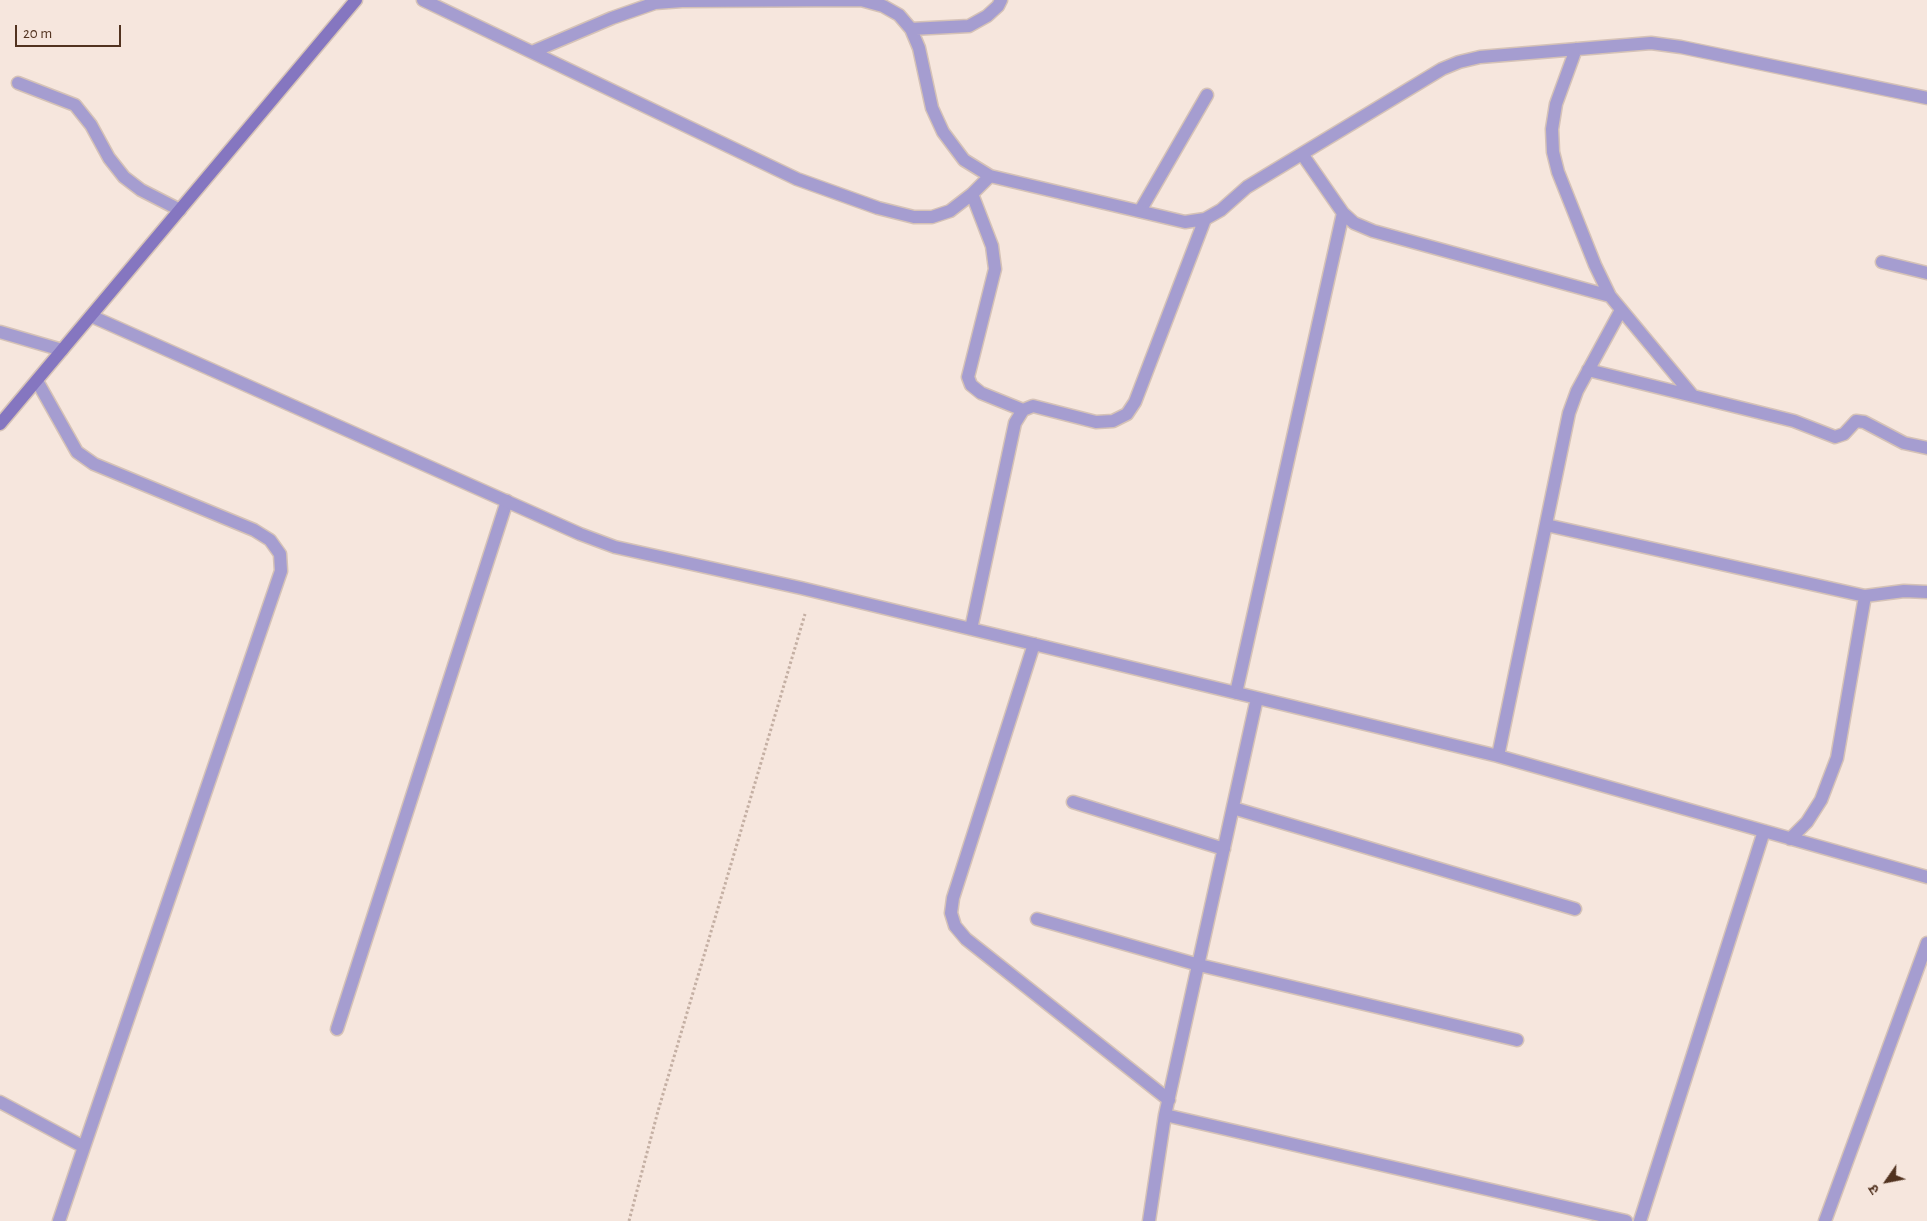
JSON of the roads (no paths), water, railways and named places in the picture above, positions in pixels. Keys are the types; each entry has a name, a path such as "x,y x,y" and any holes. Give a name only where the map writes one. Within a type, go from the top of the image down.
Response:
{"street":[{"path":"0,424 356,0"},
{"path":"423,0 797,178 878,208 914,217 932,218 950,211 972,194 990,176"},
{"path":"532,52 612,18 655,4 682,1 861,0 882,6 899,15 911,29 919,48 932,108 943,132 964,160 990,176 1185,222 1205,219 1221,210 1248,188 1442,69 1459,62 1480,57 1651,43 1681,47 1927,98"},
{"path":"911,29 969,26 987,16 998,6 1001,0"},
{"path":"1576,49 1556,104 1552,129 1553,152 1558,172 1594,265 1610,296 1693,396"},
{"path":"18,83 75,105 91,125 109,158 124,177 141,190 180,210"},
{"path":"1140,211 1206,95"},
{"path":"1302,154 1343,213 1354,223 1373,230 1610,296"},
{"path":"972,194 992,246 995,269 968,378 971,384 981,393 1023,410"},
{"path":"1236,693 1343,213"},
{"path":"971,629 1015,423 1023,410 1033,406 1096,422 1113,421 1126,414 1135,402 1205,219"},
{"path":"1882,262 1927,273"},
{"path":"1498,756 1569,413 1577,391 1621,310"},
{"path":"91,316 580,534 616,547 811,590 1498,756 1927,877"},
{"path":"0,332 62,350"},
{"path":"1588,370 1794,421 1835,437 1844,434 1856,421 1864,422 1904,443 1927,448"},
{"path":"37,381 77,452 94,464 254,530 270,540 280,554 281,571 59,1221"},
{"path":"337,1028 507,501"},
{"path":"1546,525 1865,596 1904,591 1927,592"},
{"path":"1790,838 1808,822 1821,800 1837,758 1865,596"},
{"path":"1034,644 953,898 951,913 955,926 966,939 1169,1100"},
{"path":"1149,1221 1165,1115 1257,698"},
{"path":"1073,802 1224,849"},
{"path":"1233,808 1574,909"},
{"path":"1640,1221 1764,831"},
{"path":"1037,919 1199,965 1517,1040"},
{"path":"1825,1221 1927,943"},
{"path":"0,1102 84,1147"},
{"path":"1165,1115 1626,1221"}]}
